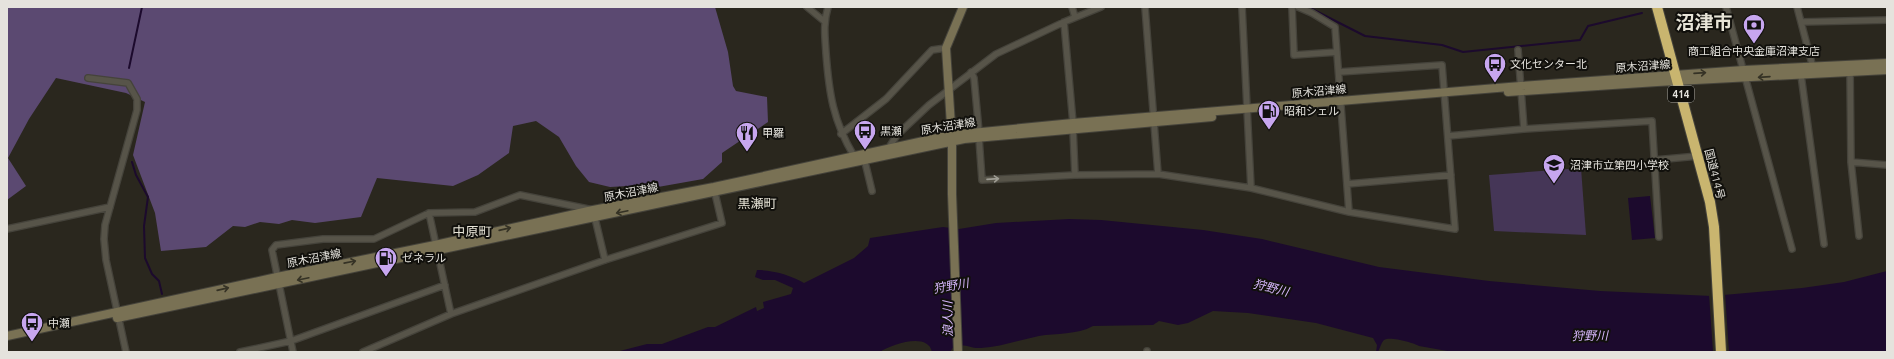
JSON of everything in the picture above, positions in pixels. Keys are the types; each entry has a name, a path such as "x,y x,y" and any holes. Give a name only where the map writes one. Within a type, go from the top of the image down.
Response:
{"highway":[{"name":"国道414号","path":"1657,7 1710,202 1721,352"}],"main road":[{"path":"958,352 951,138 946,48 963,7"},
{"name":"原木沼津線","path":"1676,78 1746,78 1801,75 1887,63"},
{"name":"原木沼津線","path":"714,190 854,156 864,157 888,149 951,138 979,135 1340,103 1676,78 1744,70 1811,68 1887,70"},
{"name":"原木沼津線","path":"7,341 278,280 714,190 951,138"},
{"name":"原木沼津線","path":"7,336 119,315"}],"street":[{"path":"807,7 824,21"},
{"path":"828,7 824,21 828,90 841,134 854,156"},
{"path":"1072,7 1075,17"},
{"path":"888,149 897,136 929,105 996,54 1094,8 1101,7"},
{"path":"1145,7 1158,174"},
{"path":"1242,7 1251,188"},
{"path":"1292,7 1294,55 1337,52"},
{"path":"1298,7 1312,13 1334,28 1339,72 1340,103 1349,212"},
{"path":"1726,7 1792,249"},
{"path":"1797,7 1812,64 1811,68"},
{"path":"1802,22 1887,20"},
{"path":"1064,22 1073,126 1075,174"},
{"path":"841,134 886,99 932,50 946,48"},
{"path":"1518,50 1524,129"},
{"path":"971,72 974,78 982,180 1075,174 1158,174 1251,188 1349,212 1456,229 1442,65 1339,72"},
{"path":"1850,69 1851,162 1859,236"},
{"path":"1801,75 1824,244"},
{"path":"88,78 128,83 137,99 137,110 105,225 104,239 106,260 126,352"},
{"path":"1448,136 1524,129 1652,121 1659,237"},
{"path":"1655,160 1698,156"},
{"path":"864,157 872,191"},
{"path":"1851,162 1887,165"},
{"path":"1347,184 1451,175"},
{"path":"363,352 451,314 605,260 722,223 714,190"},
{"path":"293,352 272,250 276,245 323,239 374,239 429,213 475,212 520,195 594,214 605,260"},
{"path":"7,229 110,207"},
{"path":"429,213 451,314"},
{"path":"240,352 291,341 444,285"}],"shaded area":[{"path":"7,7 715,7 728,52 733,86 736,91 767,97 768,122 722,153 722,162 703,179 658,187 610,187 589,182 576,166 559,137 536,121 513,126 509,153 478,175 453,186 377,178 361,217 315,223 292,220 279,224 260,222 245,227 233,226 206,247 161,251 155,213 133,155 145,102 126,93 56,78 29,119 8,158 26,186 7,200"},
{"path":"1581,168 1586,235 1494,231 1489,175"}],"water":[{"path":"1650,196 1655,238 1632,240 1628,198"},
{"path":"1069,219 1101,220 1203,230 1262,239 1379,267 1489,281 1600,291 1712,296 1802,288 1844,282 1887,271 1887,352 1453,352 1419,346 1396,339 1387,339 1384,340 1378,352 1376,352 1377,345 1373,338 1316,323 1248,313 1213,311 1188,323 1178,325 1159,321 1153,325 1093,326 1080,331 1039,336 1003,345 977,348 963,345 954,346 950,352 932,352 929,346 924,342 917,341 901,343 880,352 616,352 647,344 662,344 708,327 715,327 756,307 757,311 764,308 763,302 791,294 793,288 775,280 763,280 755,277 757,270 781,274 804,283 854,258 868,246 870,238 943,227 959,229 996,223"}],"pier":[{"path":"1725,293 1729,352 1713,352 1709,294"}],"waterway":[{"path":"129,68 142,7"},
{"path":"1308,7 1365,36 1442,45 1463,52 1580,40 1588,26 1642,13"},
{"path":"132,162 136,175 148,197 144,226 145,258 152,274 159,281 162,294"}],"place":[{"name":"商工組合中央金庫沼津支店","path":"1754,44"},
{"name":"文化センター北","path":"1495,84"},
{"name":"昭和シェル","path":"1269,130"},
{"name":"黒瀬","path":"865,150"},
{"name":"甲羅","path":"747,152"},
{"name":"沼津市立第四小学校","path":"1554,184"},
{"name":"ゼネラル","path":"386,278"},
{"name":"中瀬","path":"32,342"}],"district":[{"name":"沼津市","path":"1704,22"},
{"name":"黒瀬町","path":"757,203"},
{"name":"中原町","path":"472,231"}],"water label":[{"name":"狩野川","path":"951,286"},
{"name":"狩野川","path":"1271,288"},
{"name":"浪人川","path":"948,319"},
{"name":"狩野川","path":"1590,336"}]}
